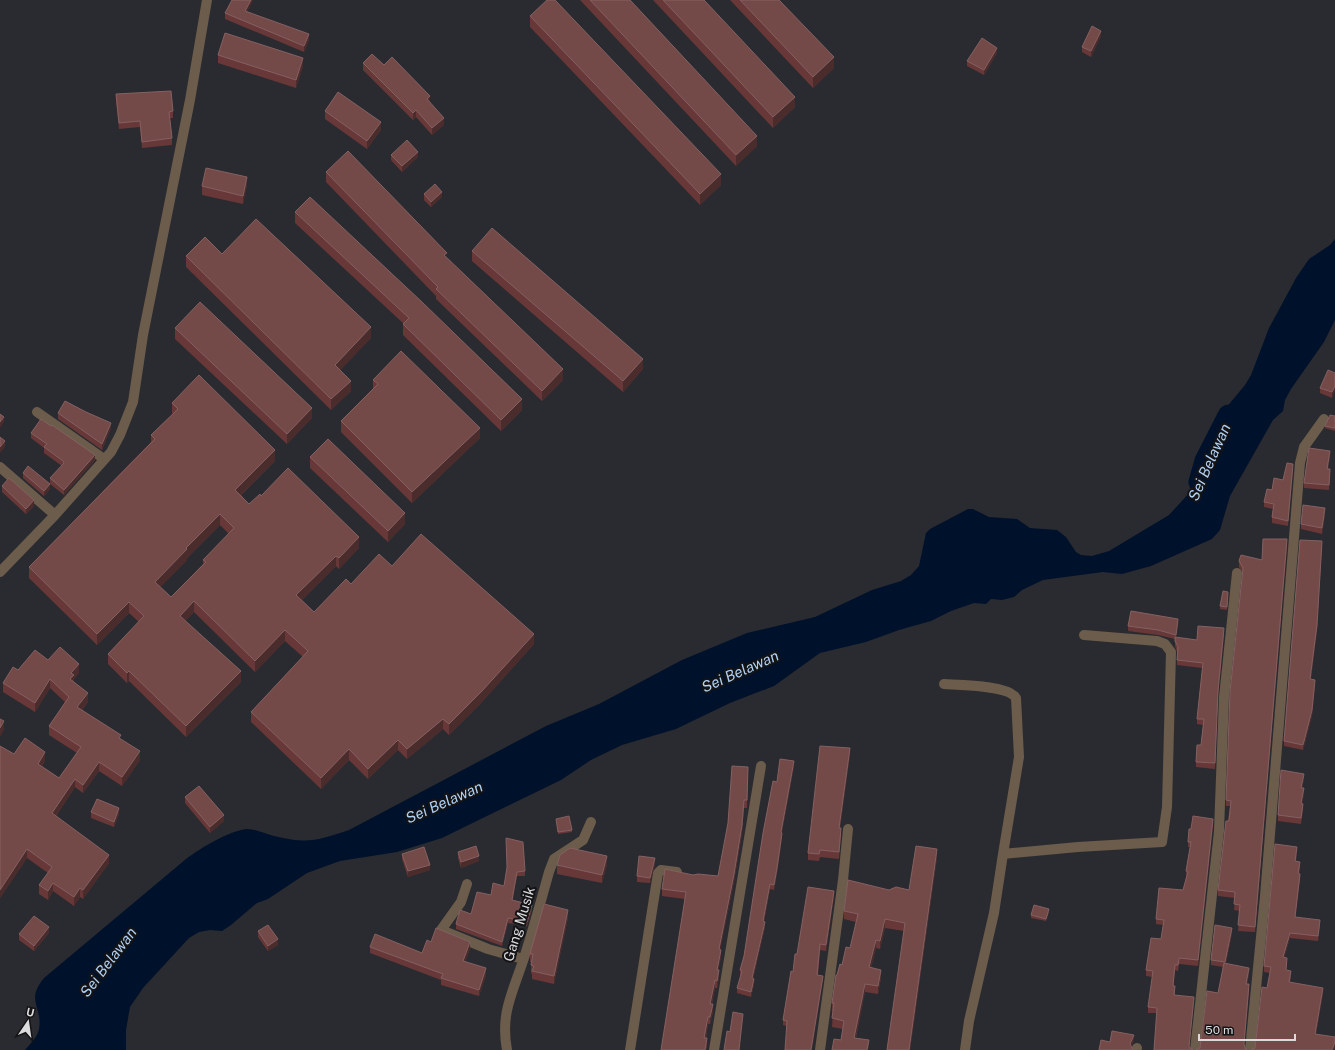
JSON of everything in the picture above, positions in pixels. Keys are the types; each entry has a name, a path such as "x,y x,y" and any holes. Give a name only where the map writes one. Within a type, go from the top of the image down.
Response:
{"street":[{"path":"0,572 55,515 111,452 120,435 133,402 143,335 190,100 207,0"},
{"path":"37,412 104,459"},
{"path":"1250,1050 1265,896 1300,463 1304,447 1324,419"},
{"path":"0,467 55,515"},
{"path":"1195,1050 1219,831 1224,697 1237,573"},
{"path":"1003,854 1078,846 1162,842 1167,802 1171,652 1165,644 1157,641 1084,634"},
{"path":"944,684 1004,689 1014,694 1016,698 1019,757 994,913 969,1021 965,1050"},
{"path":"714,1050 761,766"},
{"name":"Gang Musik","path":"507,1050 505,1038 505,1015 508,1000 523,959 554,859 583,840 591,822"},
{"path":"820,1050 846,881 848,829"},
{"path":"630,1050 658,873 661,870 668,870 688,874"},
{"path":"467,884 461,902 442,930 488,949 523,959"}],"water":[{"name":"Sei Belawan","path":"1335,239 1335,320 1324,342 1291,389 1285,400 1283,411 1273,420 1230,496 1220,530 1212,539 1151,566 1122,574 1103,572 1043,580 1022,590 1014,597 1002,600 991,599 986,604 974,603 951,611 931,621 899,630 866,642 820,653 774,686 730,703 676,729 622,745 591,760 561,780 442,838 397,852 340,861 307,873 268,899 257,903 222,931 210,930 199,932 189,938 143,988 130,1007 126,1030 126,1050 25,1050 34,1040 39,1029 40,1021 35,998 38,986 44,978 186,859 223,836 247,829 304,841 320,839 349,830 546,726 599,704 682,660 747,633 815,617 872,590 901,581 911,575 919,566 926,533 930,529 968,509 973,509 989,517 1017,519 1030,528 1057,530 1066,537 1076,552 1081,555 1092,556 1109,551 1169,515 1192,490 1202,469 1203,459 1215,448 1214,437 1221,414 1245,385 1251,375 1269,328 1296,278 1309,259 1330,245"}],"building":[{"path":"232,0 251,0 245,11 309,34 304,46 225,13"},
{"path":"547,0 555,0 721,174 700,194 530,16"},
{"path":"590,0 630,0 757,136 736,155"},
{"path":"663,0 704,0 795,97 773,117"},
{"path":"740,0 779,0 834,57 813,77"},
{"path":"1092,26 1101,31 1091,51 1082,47"},
{"path":"225,33 303,58 296,80 218,55"},
{"path":"982,38 997,48 984,70 967,61"},
{"path":"372,54 384,65 392,57 430,96 427,99 444,118 432,128 416,110 413,113 363,63"},
{"path":"171,91 173,111 169,112 172,138 142,142 140,121 119,123 116,94"},
{"path":"338,92 381,122 367,141 325,111"},
{"path":"407,140 418,152 402,166 391,155"},
{"path":"348,151 447,253 444,255 563,369 542,391 436,289 438,287 326,172"},
{"path":"206,168 247,177 243,196 202,186"},
{"path":"435,184 442,192 431,202 424,194"},
{"path":"310,197 422,302 522,399 501,420 403,324 409,318 295,212"},
{"path":"256,219 371,327 335,365 351,381 331,399 186,256 205,237 222,254"},
{"path":"492,228 643,359 623,381 472,251"},
{"path":"200,302 312,408 287,434 175,328"},
{"path":"401,351 480,428 412,492 341,421 378,384 373,380"},
{"path":"1328,370 1335,373 1335,386 1332,392 1320,388"},
{"path":"199,375 275,450 235,490 249,504 260,494 261,496 288,468 359,537 339,558 336,556 296,595 314,612 346,579 351,584 379,554 392,566 421,534 534,634 482,691 449,724 443,719 407,749 398,740 368,769 349,749 321,778 251,712 308,651 285,630 255,661 194,601 180,616 241,671 186,726 129,671 127,673 108,654 144,616 129,602 97,634 29,567 155,439 151,435 178,409 172,403","holes":["220,514 234,528 203,560 206,562 171,597 155,582"]},
{"path":"65,401 111,423 102,444 58,413"},
{"path":"0,414 4,417 0,422"},
{"path":"1330,415 1335,416 1335,428 1325,426"},
{"path":"41,419 95,455 64,490 50,478 64,463 63,461 44,447 47,444 31,433"},
{"path":"0,437 5,441 0,447"},
{"path":"328,439 405,513 388,531 310,457"},
{"path":"1309,448 1330,451 1327,469 1330,469 1329,485 1304,483"},
{"path":"1287,463 1293,464 1288,521 1272,517 1274,504 1264,502 1267,489 1272,490 1274,478 1283,480"},
{"path":"28,466 50,484 44,491 23,473"},
{"path":"9,478 34,500 26,509 2,486"},
{"path":"1303,505 1325,508 1322,528 1301,524"},
{"path":"1263,539 1287,539 1255,927 1238,925 1240,905 1234,904 1235,892 1218,890 1226,821 1229,821 1231,801 1226,800 1230,692 1243,568 1239,561 1241,555 1262,560"},
{"path":"1300,540 1322,541 1317,625 1310,679 1315,680 1312,710 1303,745 1284,741"},
{"path":"1223,591 1228,592 1227,607 1220,606"},
{"path":"1131,611 1178,619 1176,635 1158,630 1128,626"},
{"path":"1198,626 1224,628 1218,691 1215,763 1196,762 1197,745 1201,745 1204,719 1197,719 1203,663 1177,660 1178,647 1175,637 1197,640"},
{"path":"60,647 79,664 71,673 74,675 70,679 88,693 77,707 121,735 119,738 140,751 122,777 99,762 83,785 75,779 52,813 109,855 83,890 80,888 74,897 53,883 48,891 39,885 52,867 27,849 0,890 0,746 14,754 25,738 45,752 38,764 59,778 81,747 49,726 69,697 50,679 35,703 3,683 13,667 18,670 35,650 48,660"},
{"path":"0,719 4,721 0,728"},
{"path":"820,746 850,748 839,828 841,828 839,852 820,850 819,854 808,853"},
{"path":"780,759 794,761 781,832 774,885 770,884 763,921 765,922 752,978 754,979 751,992 737,988 742,971 740,970 744,956 763,833 773,781 777,782"},
{"path":"732,766 748,767 747,800 744,800 742,825 734,874 719,949 721,950 717,970 719,970 717,981 715,980 710,1004 713,1004 710,1017 708,1017 704,1038 707,1038 705,1050 661,1050 686,892 662,889 665,869 693,875 718,876 728,823"},
{"path":"1281,770 1304,774 1301,788 1304,788 1301,803 1303,804 1301,818 1278,815"},
{"path":"199,786 224,815 210,827 185,797"},
{"path":"97,799 119,808 114,822 91,812"},
{"path":"569,816 572,830 558,832 556,819"},
{"path":"1193,816 1213,819 1198,960 1179,958 1178,965 1175,965 1173,986 1175,986 1174,995 1194,997 1189,1047 1193,1050 1154,1050 1157,1008 1148,1007 1153,971 1146,970 1151,938 1161,939 1164,920 1156,919 1159,888 1183,890 1188,872 1186,871 1191,842 1188,842 1189,829 1191,829"},
{"path":"506,838 523,842 525,871 517,872 512,900 532,905 527,922 508,918 502,942 456,924 460,910 471,914 477,892 491,895 493,883 504,886 507,867"},
{"path":"1275,844 1297,847 1295,861 1300,862 1298,873 1300,874 1295,917 1320,920 1318,936 1290,933 1283,957 1287,958 1286,970 1291,971 1289,982 1323,988 1315,1034 1335,1037 1332,1050 1251,1050 1255,1048 1262,987 1267,988 1271,967 1264,966"},
{"path":"476,846 479,856 461,862 458,852"},
{"path":"916,846 937,849 909,1050 887,1050 905,923 885,919 880,941 876,940 869,967 881,970 878,986 865,984 854,1038 869,1040 867,1050 832,1050 834,1039 841,1040 844,1021 832,1018 834,1003 832,1003 836,975 840,964 842,965 846,947 850,948 858,914 844,911 848,880 889,890 896,887 909,890"},
{"path":"424,847 430,865 408,871 402,854"},
{"path":"570,848 607,856 602,875 557,865 560,855"},
{"path":"639,856 655,858 650,878 637,876"},
{"path":"808,887 834,891 826,945 820,944 817,975 823,976 811,1050 785,1050 787,1021 783,1020 791,971 793,972 795,954 797,954"},
{"path":"544,904 568,910 554,976 532,971 534,966 531,965 533,954 530,954"},
{"path":"1034,905 1049,909 1046,919 1031,915"},
{"path":"34,916 49,927 34,946 19,934"},
{"path":"268,925 278,939 268,946 258,931"},
{"path":"1215,925 1232,928 1225,962 1211,960"},
{"path":"436,928 470,942 463,961 486,968 479,990 441,978 443,974 370,947 375,934 422,953 427,940 431,942"},
{"path":"1224,963 1249,968 1246,984 1249,984 1244,1044 1246,1050 1196,1050 1200,1048 1207,991 1218,993"},
{"path":"733,1012 743,1014 739,1050 724,1050 727,1031 730,1032"},
{"path":"1112,1031 1134,1035 1130,1044 1133,1050 1099,1050 1101,1040 1110,1042"}],"waterway":[{"name":"Sei Belawan","path":"1200,482 1206,461 1229,416"}]}
